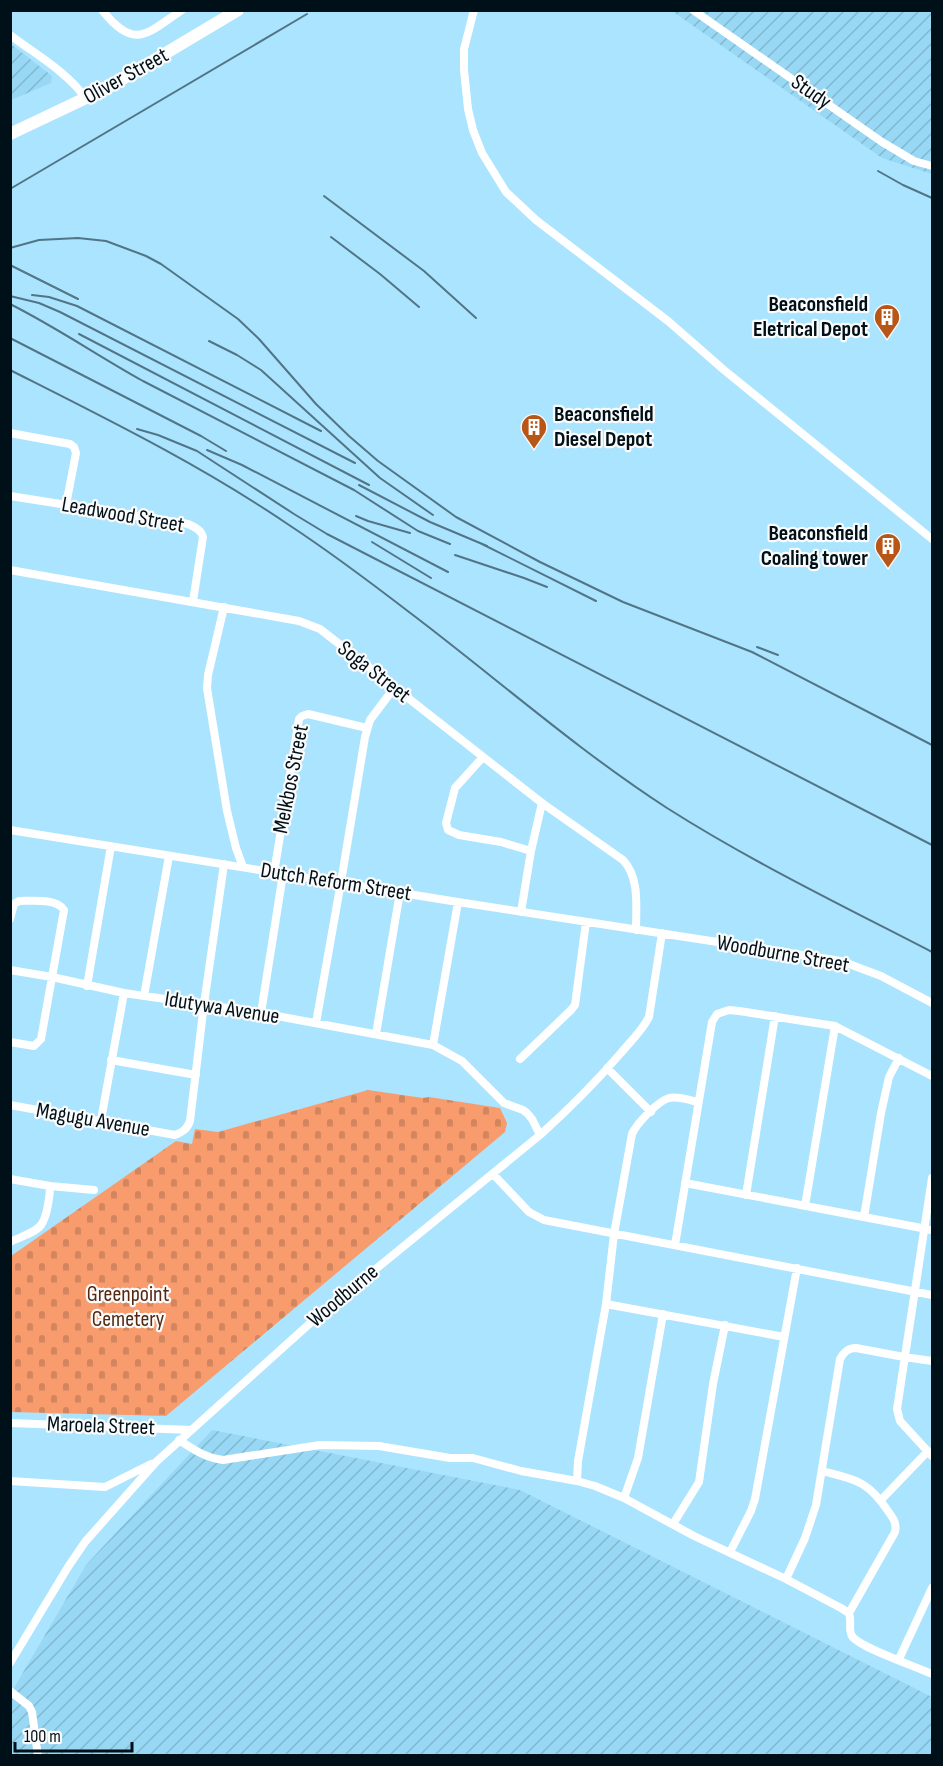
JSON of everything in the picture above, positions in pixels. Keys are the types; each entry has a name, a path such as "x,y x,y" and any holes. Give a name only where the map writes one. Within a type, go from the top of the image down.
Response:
{"highway":[{"name":"Oliver Street","path":"10,134 118,82 238,10"}],"street":[{"path":"102,10 121,31 135,36 144,34 182,10"},
{"path":"474,10 464,49 468,109 482,153 506,192 536,220 668,321 742,385 933,539"},
{"name":"Study","path":"693,10 882,142 914,161 933,166"},
{"path":"10,35 73,83 86,99"},
{"path":"10,434 70,444 74,447 76,453 66,505"},
{"name":"Leadwood Street","path":"10,496 188,524 199,530 203,537 193,601"},
{"name":"Soga Street","path":"10,570 193,601 310,624 320,629 542,803 588,837 613,852 629,866 634,884 636,930"},
{"path":"224,607 207,688 227,811 243,867"},
{"path":"316,1023 367,728 370,720 394,688"},
{"name":"Melkbos Street","path":"278,873 302,716 308,714 367,728"},
{"path":"483,757 455,788 446,823 448,830 459,835 531,850"},
{"path":"521,912 531,850 542,803"},
{"name":"Dutch Reform Street","path":"10,830 662,933"},
{"path":"87,986 111,846"},
{"path":"144,996 169,856"},
{"path":"111,1060 196,1075 224,864"},
{"path":"261,1013 278,873"},
{"path":"376,1034 400,892"},
{"path":"10,919 14,904 19,901 56,903 64,910 43,1035 34,1046 10,1042"},
{"path":"433,1045 458,902"},
{"path":"520,1059 575,1005 586,922"},
{"name":"Woodburne Street","path":"662,933 841,961 881,976 933,1003"},
{"name":"Woodburne","path":"10,1664 85,1542 156,1462 317,1317 540,1135 570,1108 643,1028 649,1017 662,933"},
{"name":"Idutywa Avenue","path":"10,970 124,993 261,1013 433,1045 462,1061 504,1103 527,1113 540,1135"},
{"path":"101,1120 124,993"},
{"path":"675,1245 714,1017 722,1011 775,1016 835,1026 933,1076"},
{"path":"746,1195 775,1016"},
{"path":"805,1206 835,1026"},
{"path":"864,1217 881,1113 889,1077 899,1058"},
{"path":"607,1068 651,1112"},
{"name":"Magugu Avenue","path":"10,1105 175,1135 184,1130 190,1121 196,1075"},
{"path":"577,1482 606,1304 614,1234 632,1134 660,1102 673,1097 698,1102"},
{"path":"493,1174 529,1212 538,1218 933,1295"},
{"path":"881,1500 930,1453 905,1428 897,1409 914,1291 928,1229 933,1178"},
{"path":"10,1179 94,1190"},
{"path":"685,1183 928,1229"},
{"path":"10,1242 42,1224 50,1196 50,1186"},
{"path":"730,1552 755,1499 797,1268"},
{"path":"606,1304 784,1337"},
{"path":"624,1498 638,1458 663,1314"},
{"path":"673,1524 699,1482 713,1384 725,1325"},
{"path":"786,1580 810,1524 822,1471 840,1359 843,1354 850,1348 856,1348 933,1361"},
{"name":"Maroela Street","path":"10,1423 191,1430"},
{"path":"179,1440 205,1456 223,1460 320,1445 379,1446 450,1458 473,1458 520,1471 595,1486 624,1498 849,1613"},
{"path":"10,1481 105,1487 156,1462"},
{"path":"822,1471 868,1486 881,1500 896,1523 895,1532 849,1613 850,1634 853,1639 874,1651 933,1674"},
{"path":"899,1659 933,1588"},
{"path":"10,1692 29,1706 32,1712 38,1755"}],"shaded area":[{"path":"672,11 932,11 932,174 882,158"},
{"path":"11,44 52,76 51,83 11,100"},
{"path":"212,1430 520,1490 932,1697 932,1755 11,1756 11,1693 86,1565"}],"green space":[{"name":"Greenpoint Cemetery","path":"368,1090 500,1108 507,1123 505,1132 166,1416 11,1412 11,1256 176,1141 192,1144 195,1129 218,1132"}],"railway":[{"path":"10,189 307,14"},
{"path":"878,171 932,198"},
{"path":"324,196 424,271 476,318"},
{"path":"331,237 419,307"},
{"path":"10,248 39,240 78,238 106,241 161,264 238,319 259,339 316,404 349,436 378,461 456,517 540,562 623,602 752,652 932,745"},
{"path":"10,265 78,299"},
{"path":"32,295 49,297 77,306 321,431"},
{"path":"10,296 39,303 60,312 355,463"},
{"path":"10,304 143,381 354,490 418,531 450,544"},
{"path":"79,334 369,485"},
{"path":"10,338 226,451"},
{"path":"209,341 261,370 380,478 433,515"},
{"path":"10,370 117,424 256,503 335,556 600,762 667,808 765,865 932,952"},
{"path":"137,429 197,451 327,534 932,845"},
{"path":"207,450 242,465 448,572"},
{"path":"359,485 430,522 487,546"},
{"path":"356,516 410,533"},
{"path":"372,542 431,578"},
{"path":"480,543 596,601"},
{"path":"455,555 547,587"},
{"path":"757,647 778,655"}],"place":[{"name":"Beaconsfield Eletrical Depot","path":"887,340"},
{"name":"Beaconsfield Diesel Depot","path":"534,450"},
{"name":"Beaconsfield Coaling tower","path":"888,569"}]}
